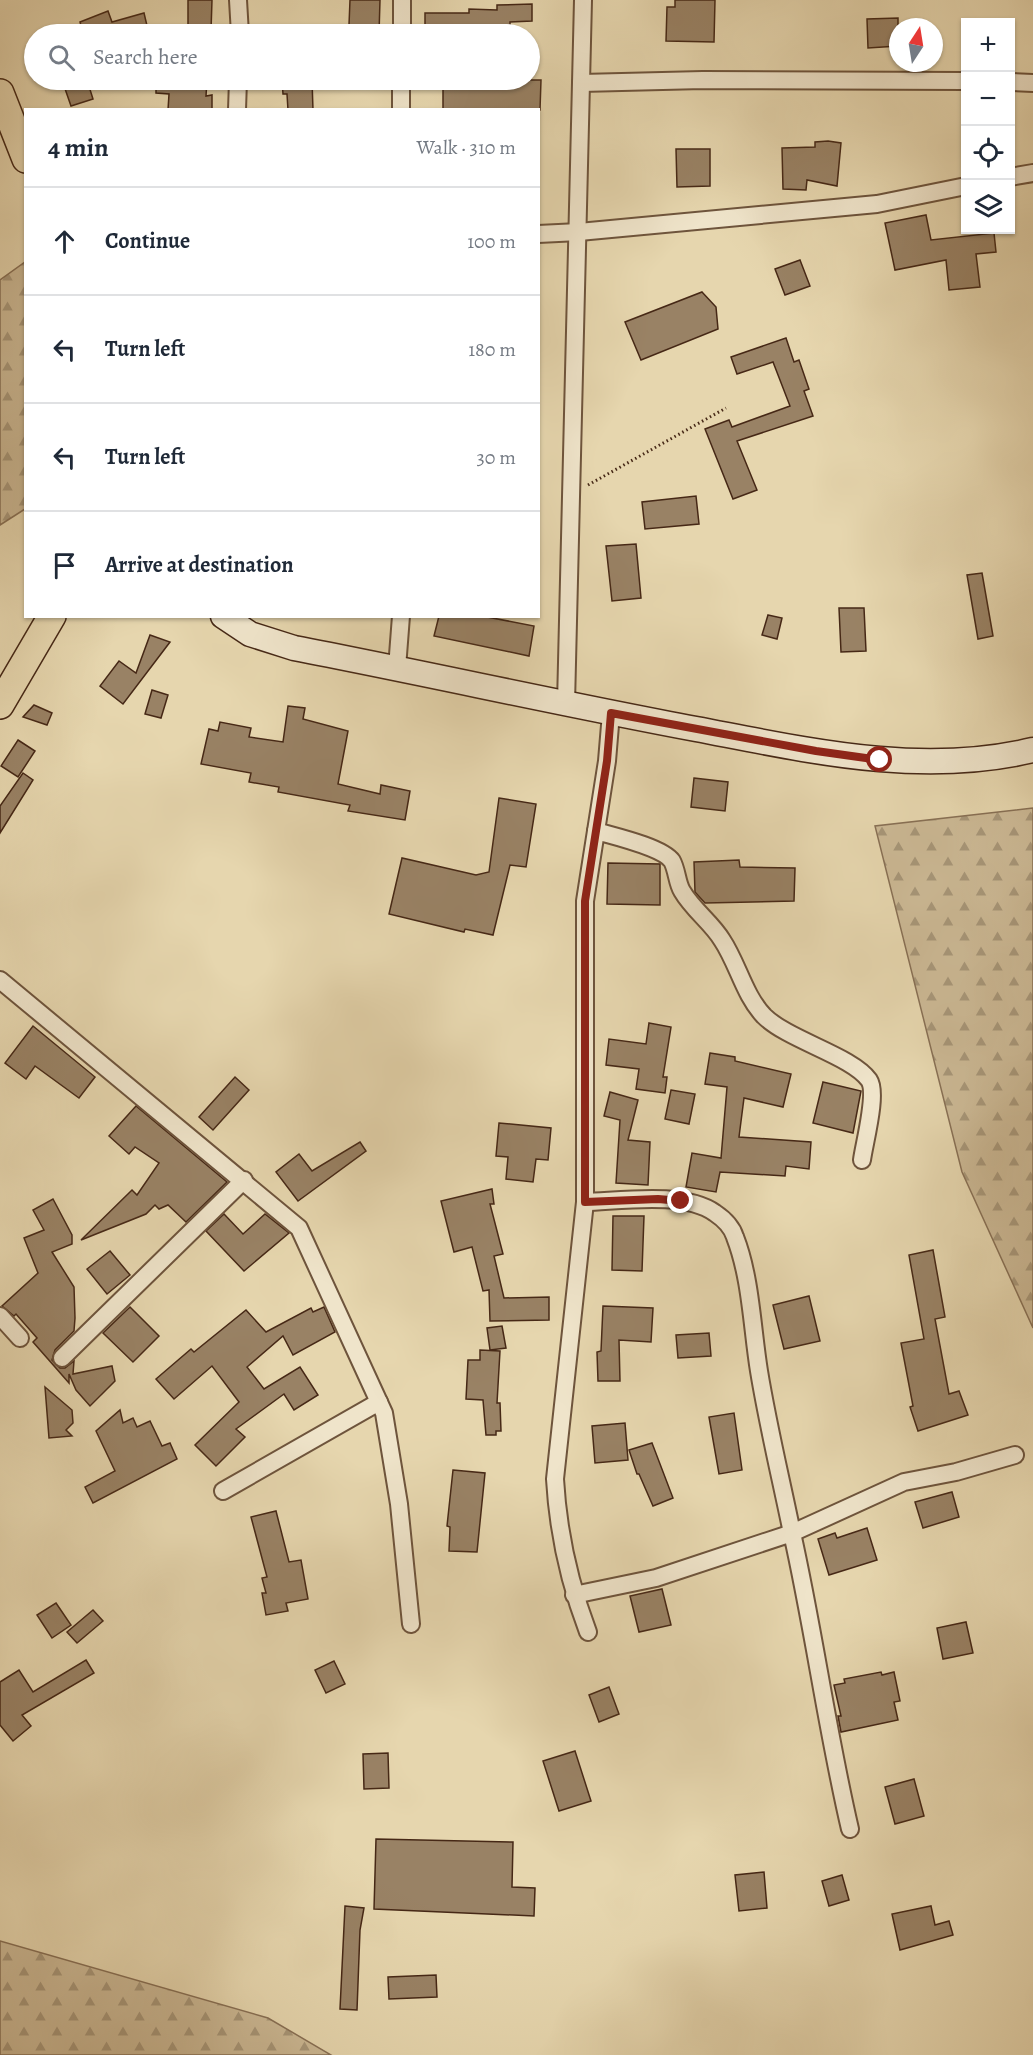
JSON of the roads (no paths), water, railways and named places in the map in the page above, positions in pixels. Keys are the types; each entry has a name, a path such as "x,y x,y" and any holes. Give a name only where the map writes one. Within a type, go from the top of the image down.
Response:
{"main road":[{"path":"0,93 24,154"},
{"path":"0,705 51,618"},
{"path":"226,618 249,634 294,648 611,713 816,751 880,760 962,762 998,758 1033,750"}],"street":[{"path":"238,0 239,24"},
{"path":"402,0 402,24"},
{"path":"566,704 573,493 583,0"},
{"path":"581,83 703,80 961,81"},
{"path":"1015,82 1033,83"},
{"path":"237,108 238,90"},
{"path":"401,90 401,108"},
{"path":"1015,176 1033,172"},
{"path":"540,234 877,204 961,187"},
{"path":"397,668 401,618"},
{"path":"588,1632 574,1595 558,1519 555,1479 585,1202 585,901 607,761 611,713"},
{"path":"596,831 656,851 672,861 680,888 690,905 722,939 756,1005 766,1017 785,1031 857,1070 869,1081 872,1093 861,1160"},
{"path":"0,980 299,1227 384,1413 399,1504 411,1624"},
{"path":"62,1358 244,1180"},
{"path":"585,1202 658,1199 681,1201 714,1212 729,1225 735,1235 746,1274 763,1397 810,1618 828,1733 850,1829"},
{"path":"0,1316 20,1338"},
{"path":"223,1491 380,1402"},
{"path":"574,1595 656,1578 792,1533 904,1482 1015,1455"}]}
